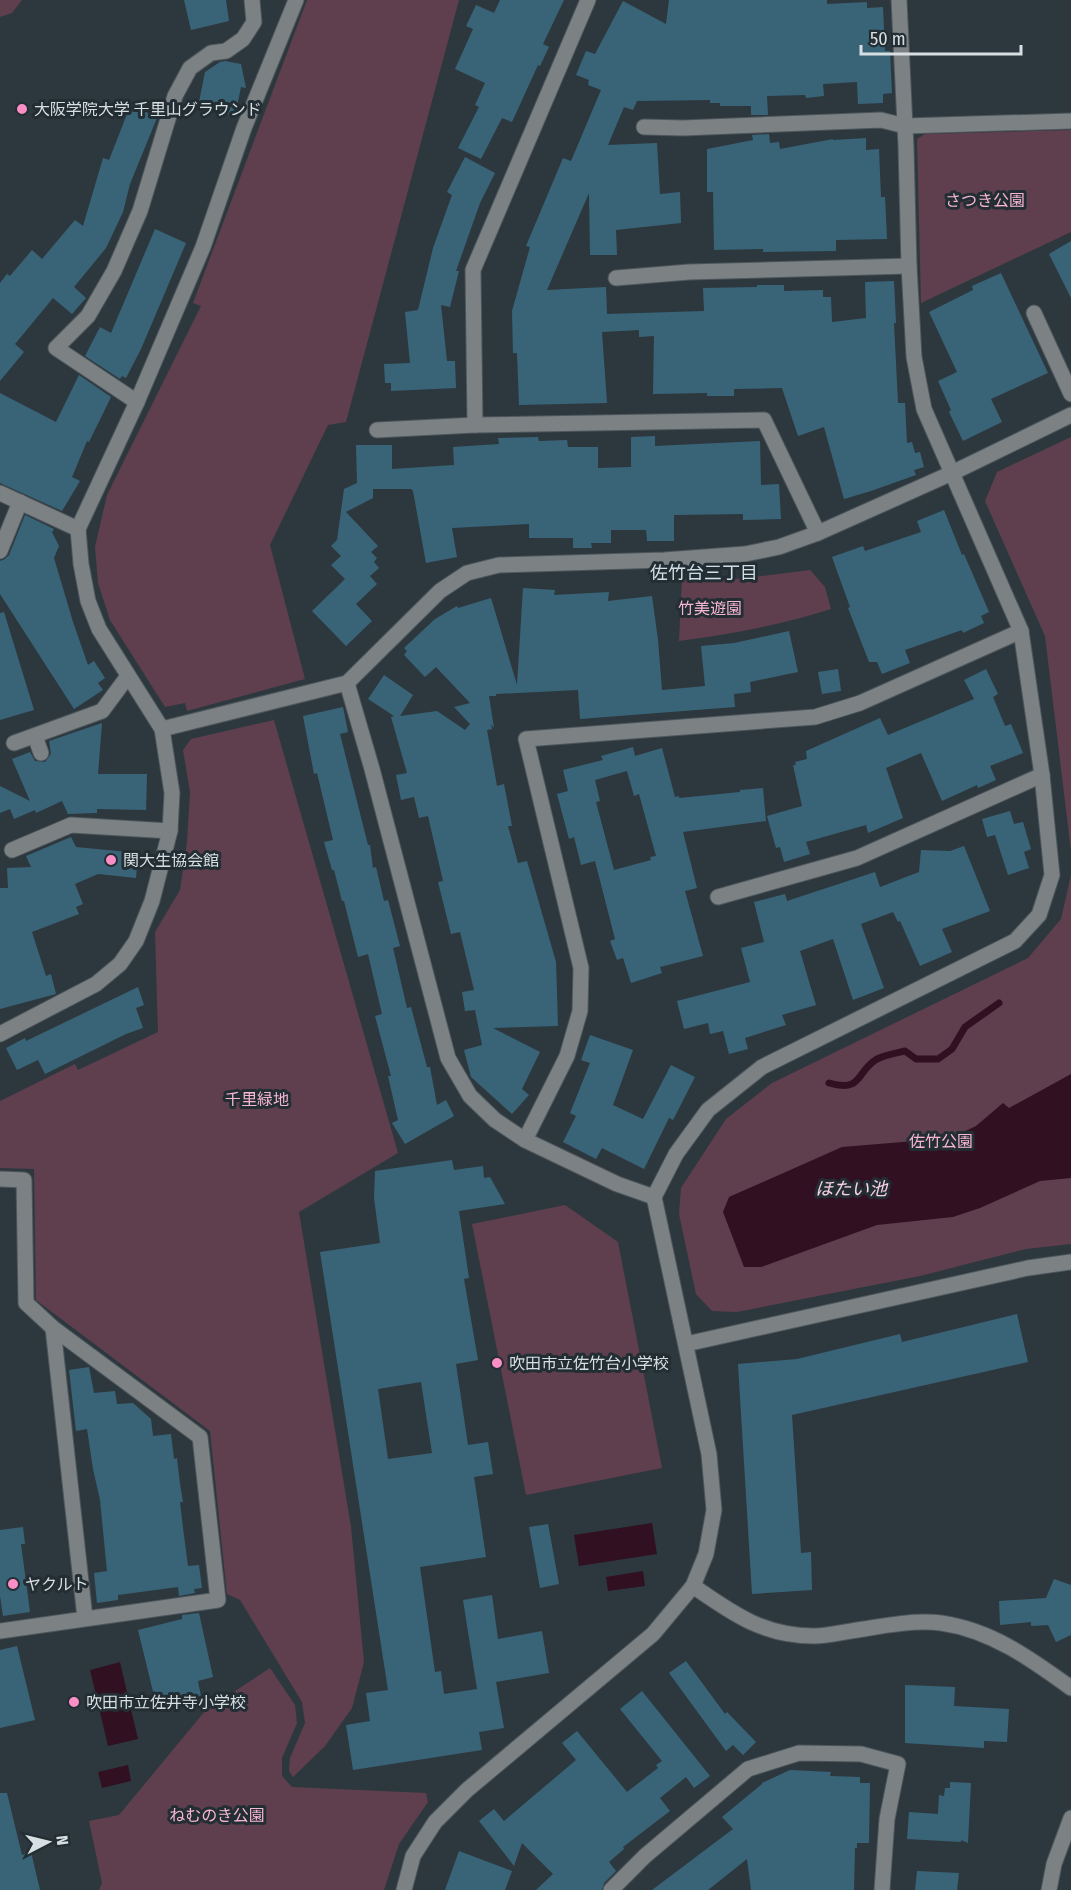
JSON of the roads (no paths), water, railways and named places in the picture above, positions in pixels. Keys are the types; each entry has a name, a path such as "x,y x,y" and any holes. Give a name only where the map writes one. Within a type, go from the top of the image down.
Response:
{"street":[{"path":"137,402 56,348 88,316 114,271 140,210 175,96 190,68 211,53 226,51 243,39 254,22 252,0"},
{"path":"0,1034 96,984 120,964 136,940 152,901 170,831 172,793 162,729 99,629 88,601 81,564 78,528 137,402 203,247 244,128 296,0"},
{"path":"475,425 474,270 588,0"},
{"path":"404,1890 413,1856 435,1822 467,1790 654,1634 693,1586 706,1554 714,1510 710,1454 654,1197 676,1154 708,1110 762,1067 1016,941 1039,915 1052,875 1042,775 1022,631 924,409 914,357 899,0"},
{"path":"644,126 683,128 881,120 905,126 1071,121"},
{"path":"616,278 689,273 909,266"},
{"path":"1034,314 1071,394"},
{"path":"162,729 347,682 440,591 467,573 499,566 664,560 745,554 779,547 818,533 952,473 1071,416"},
{"path":"377,430 475,425 764,420 818,533"},
{"path":"0,493 78,528"},
{"path":"0,551 21,502"},
{"path":"525,1140 567,1056 580,1011 581,968 526,739 815,717 860,703 1022,631"},
{"path":"14,743 102,711 128,676"},
{"path":"347,682 448,1058 470,1096 495,1120 525,1140 617,1184 654,1197"},
{"path":"35,736 41,753"},
{"path":"718,897 858,858 1042,775"},
{"path":"12,850 71,825 170,831"},
{"path":"0,1179 24,1180 26,1303 53,1328 200,1437 218,1600 0,1631"},
{"path":"686,1344 1028,1268 1071,1262"},
{"path":"53,1328 84,1618"},
{"path":"693,1586 737,1616 777,1632 814,1636 891,1624 940,1623 979,1632 1015,1650 1071,1688"},
{"path":"611,1890 645,1856 748,1769 799,1753 861,1754 897,1764 887,1819 882,1890"},
{"path":"1049,1890 1054,1864 1071,1818"}],"water":[{"name":"ほたい池","path":"1071,1074 1071,1178 1040,1181 980,1208 953,1217 877,1225 761,1267 744,1267 723,1212 729,1197 842,1147 951,1138 976,1126 1003,1103 1009,1108"},
{"path":"652,1523 657,1554 579,1566 574,1535"},
{"path":"643,1571 645,1586 608,1591 606,1577"},
{"path":"120,1662 138,1739 108,1746 90,1670"},
{"path":"128,1765 131,1781 102,1788 98,1772"}],"waterway":[{"path":"829,1083 840,1085 854,1083 877,1059 905,1051 916,1059 938,1059 952,1049 965,1027 999,1003"}],"place":[{"name":"大阪学院大学 千里山グラウンド","path":"22,109"},
{"name":"関大生協会館","path":"111,860"},
{"name":"吹田市立佐竹台小学校","path":"497,1363"},
{"name":"ヤクルト","path":"13,1584"},
{"name":"吹田市立佐井寺小学校","path":"74,1702"}],"district":[{"name":"佐竹台三丁目","path":"704,573"}],"park label":[{"name":"さつき公園","path":"985,200"},
{"name":"竹美遊園","path":"710,608"},
{"name":"千里緑地","path":"257,1099"},
{"name":"佐竹公園","path":"941,1141"},
{"name":"ねむのき公園","path":"217,1815"}]}
